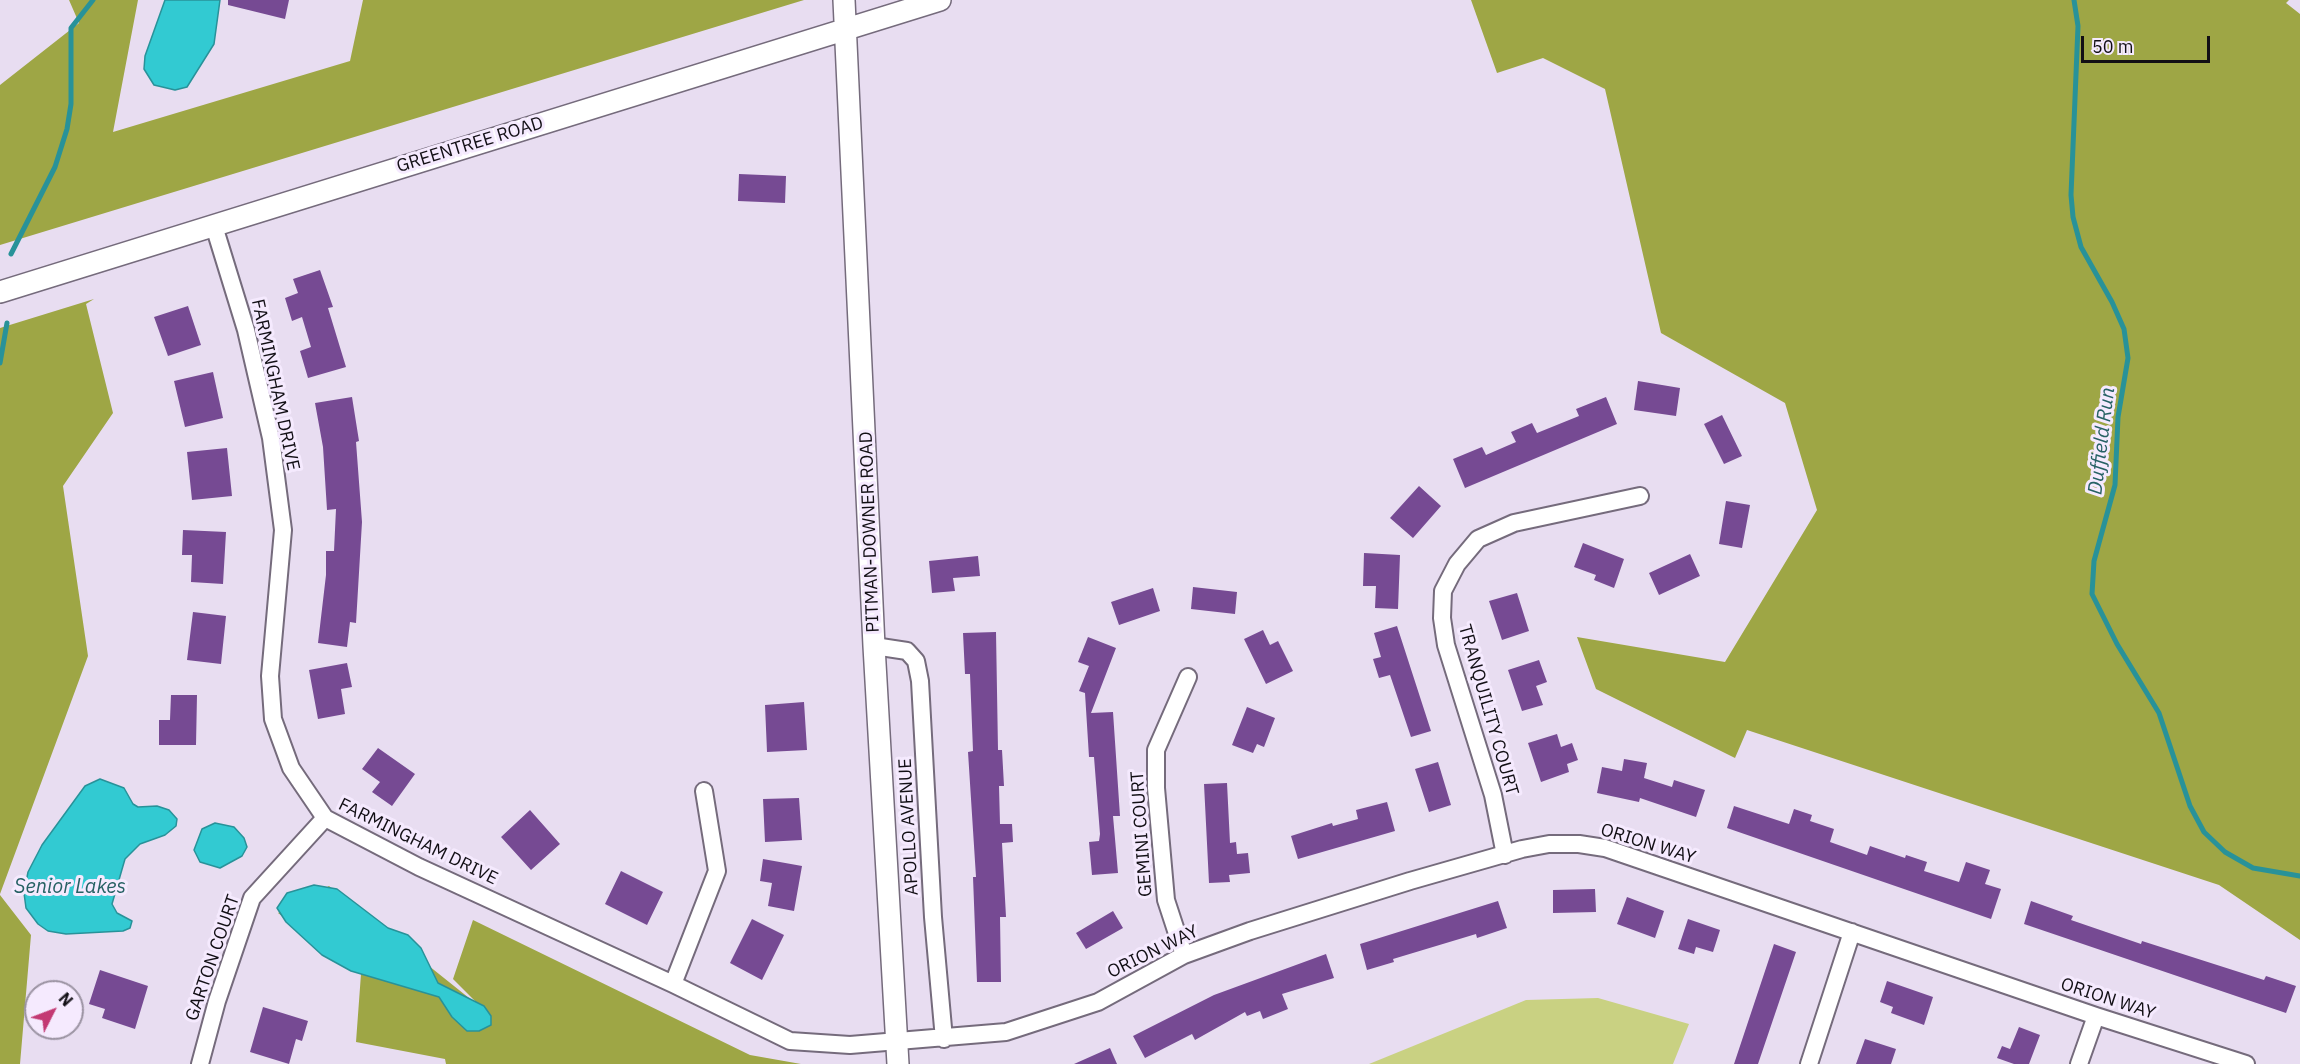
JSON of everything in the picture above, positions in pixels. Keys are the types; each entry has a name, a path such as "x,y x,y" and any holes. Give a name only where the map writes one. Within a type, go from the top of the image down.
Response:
{"street":[{"name":"PITMAN-DOWNER ROAD","path":"844,0 874,646 898,1064"},
{"name":"GREENTREE ROAD","path":"0,292 940,0"},
{"name":"FARMINGHAM DRIVE","path":"214,226 251,352 271,438 283,530 270,676 273,719 291,768 325,818 419,867 673,984 790,1041 850,1045 897,1042"},
{"name":"TRANQUILITY COURT","path":"1505,855 1493,795 1446,645 1442,618 1443,591 1456,564 1478,539 1514,523 1640,496"},
{"name":"APOLLO AVENUE","path":"874,646 907,651 916,661 920,681 933,917 944,1039"},
{"name":"GEMINI COURT","path":"1184,955 1166,900 1156,788 1156,750 1188,677"},
{"path":"673,984 717,871 704,791"},
{"name":"GARTON COURT","path":"200,1064 217,1001 252,898 325,818"},
{"name":"ORION WAY","path":"897,1042 1006,1032 1064,1015 1098,1002 1184,955 1410,881 1549,844 1605,848 2096,1016 2247,1064"},
{"path":"1809,1064 1852,932"},
{"path":"2079,1064 2096,1016"}],"green space":[{"path":"69,0 138,0 113,132 350,61 363,0 804,0 0,245 0,85 79,23"},
{"path":"1471,0 2289,0 2286,3 2300,14 2300,940 2219,885 1747,730 1735,758 1596,689 1577,637 1725,662 1817,510 1785,403 1661,333 1605,89 1543,58 1497,73"},
{"path":"94,299 86,304 113,413 63,486 88,656 0,894 0,328"},
{"path":"329,886 484,1010 453,979 473,920 750,1055 801,1064 446,1064 445,1059 356,1042 361,974 278,913"},
{"path":"0,895 31,935 27,980 24,980 20,1064 0,1064"},
{"path":"1598,998 1689,1024 1673,1064 1369,1064 1526,1000"}],"water":[{"path":"165,0 220,0 214,44 187,87 175,90 154,85 144,69 145,56"},
{"name":"Senior Lakes","path":"100,779 124,788 133,804 138,807 157,806 169,810 177,819 176,826 165,835 140,844 125,859 112,904 117,913 132,921 130,928 123,931 66,934 48,931 38,924 26,908 24,893 28,872 42,845 85,786"},
{"path":"215,823 234,827 244,838 247,847 242,856 220,868 200,862 194,850 202,829"},
{"path":"314,885 337,889 388,928 408,935 421,948 438,983 484,1006 491,1016 491,1025 479,1031 467,1031 452,1017 439,997 351,971 322,955 286,922 277,908 287,893"}],"building":[{"path":"228,0 289,0 285,19 228,5"},
{"path":"739,174 786,176 785,203 738,201"},
{"path":"320,270 333,307 328,308 346,367 308,378 300,351 311,347 302,317 292,321 285,298 298,293 293,279"},
{"path":"188,306 201,345 168,356 154,317"},
{"path":"213,372 223,418 185,427 174,381"},
{"path":"1638,381 1680,388 1676,416 1634,410"},
{"path":"352,397 359,441 356,442 362,522 356,623 350,622 347,647 318,643 326,575 326,551 334,551 336,509 327,510 323,447 315,403"},
{"path":"1606,397 1617,424 1465,488 1453,459 1482,447 1486,455 1516,442 1511,432 1532,423 1537,433 1579,416 1576,409"},
{"path":"1722,415 1742,456 1724,464 1704,424"},
{"path":"227,448 232,496 192,500 187,452"},
{"path":"1419,486 1441,506 1413,538 1390,518"},
{"path":"1726,501 1750,505 1742,548 1719,544"},
{"path":"183,530 226,532 223,584 191,582 192,555 182,555"},
{"path":"1583,543 1624,559 1614,588 1594,580 1596,575 1574,567"},
{"path":"1364,553 1400,555 1398,609 1375,608 1376,586 1363,586"},
{"path":"1690,554 1700,576 1659,595 1649,573"},
{"path":"978,556 980,576 953,578 955,591 932,593 929,561"},
{"path":"1193,587 1237,592 1235,614 1191,609"},
{"path":"1153,588 1160,611 1119,625 1111,602"},
{"path":"1517,593 1529,631 1502,640 1489,601"},
{"path":"193,612 226,616 221,664 187,660"},
{"path":"1397,626 1431,731 1411,737 1390,675 1379,678 1373,659 1381,657 1374,633"},
{"path":"1263,630 1270,645 1278,641 1293,671 1266,684 1244,639"},
{"path":"996,632 998,750 1002,750 1004,786 999,786 1000,824 1012,824 1013,842 1002,843 1006,917 1000,917 1001,982 977,982 973,877 976,877 968,752 973,751 970,674 965,674 963,633"},
{"path":"1088,637 1116,648 1091,713 1113,712 1120,816 1113,816 1118,873 1092,875 1089,842 1099,841 1100,834 1094,757 1089,757 1085,693 1079,691 1089,666 1078,662"},
{"path":"1539,660 1547,682 1536,686 1543,705 1522,711 1508,670"},
{"path":"347,663 352,687 341,689 345,714 318,719 309,670"},
{"path":"171,695 197,695 196,745 159,745 159,720 170,720"},
{"path":"804,702 807,750 767,752 765,705"},
{"path":"1247,707 1275,718 1264,747 1257,744 1253,753 1232,745"},
{"path":"1557,734 1561,747 1572,743 1578,760 1567,764 1569,772 1541,782 1528,743"},
{"path":"378,748 415,774 392,806 372,792 380,782 362,769"},
{"path":"1624,759 1647,763 1644,778 1672,787 1674,780 1705,790 1696,817 1640,798 1639,802 1597,793 1602,767 1622,771"},
{"path":"1438,762 1451,805 1429,812 1415,769"},
{"path":"1227,783 1230,843 1236,842 1237,854 1248,853 1250,873 1229,875 1230,882 1209,883 1204,784"},
{"path":"799,798 802,840 765,842 763,799"},
{"path":"1387,802 1395,831 1298,859 1291,836 1332,823 1333,826 1358,819 1356,810"},
{"path":"1734,806 1789,824 1794,809 1812,815 1810,821 1834,829 1830,842 1867,855 1870,846 1905,858 1906,855 1927,862 1924,871 1959,882 1966,862 1990,870 1985,884 2001,889 1991,919 1727,828"},
{"path":"530,810 560,844 531,870 501,837"},
{"path":"763,859 802,866 794,911 768,906 772,883 760,881"},
{"path":"621,871 663,892 647,925 605,904"},
{"path":"1595,889 1596,912 1553,913 1553,890"},
{"path":"1627,897 1664,911 1655,938 1617,924"},
{"path":"1498,901 1507,928 1477,938 1476,934 1393,959 1394,962 1367,970 1360,944"},
{"path":"2031,901 2073,916 2071,920 2141,944 2142,941 2264,980 2266,976 2296,986 2286,1013 2024,924"},
{"path":"1113,911 1123,928 1086,949 1076,933"},
{"path":"752,919 784,935 762,980 730,963"},
{"path":"1688,919 1720,930 1713,952 1696,947 1694,954 1678,949"},
{"path":"1774,944 1796,952 1758,1064 1734,1064"},
{"path":"1326,954 1334,978 1282,994 1288,1009 1263,1019 1260,1011 1247,1016 1245,1012 1195,1040 1192,1034 1145,1058 1133,1036 1214,995"},
{"path":"100,970 148,986 135,1029 102,1018 105,1009 89,1004"},
{"path":"1887,981 1933,997 1924,1025 1891,1013 1893,1007 1880,1002"},
{"path":"263,1007 308,1021 302,1041 296,1039 289,1064 250,1052"},
{"path":"2019,1027 2040,1035 2029,1064 2014,1064 1997,1058 2002,1046 2010,1049"},
{"path":"1865,1039 1896,1049 1891,1064 1856,1064"},
{"path":"1110,1048 1117,1064 1074,1064"}],"waterway":[{"path":"11,254 55,167 67,129 71,104 71,28 93,0"},
{"name":"Duffield Run","path":"2074,0 2078,26 2071,195 2073,217 2081,247 2112,302 2124,329 2128,358 2118,417 2115,485 2094,561 2092,594 2117,644 2159,713 2190,806 2204,832 2225,852 2253,868 2300,876"},
{"path":"0,363 7,323"}]}
